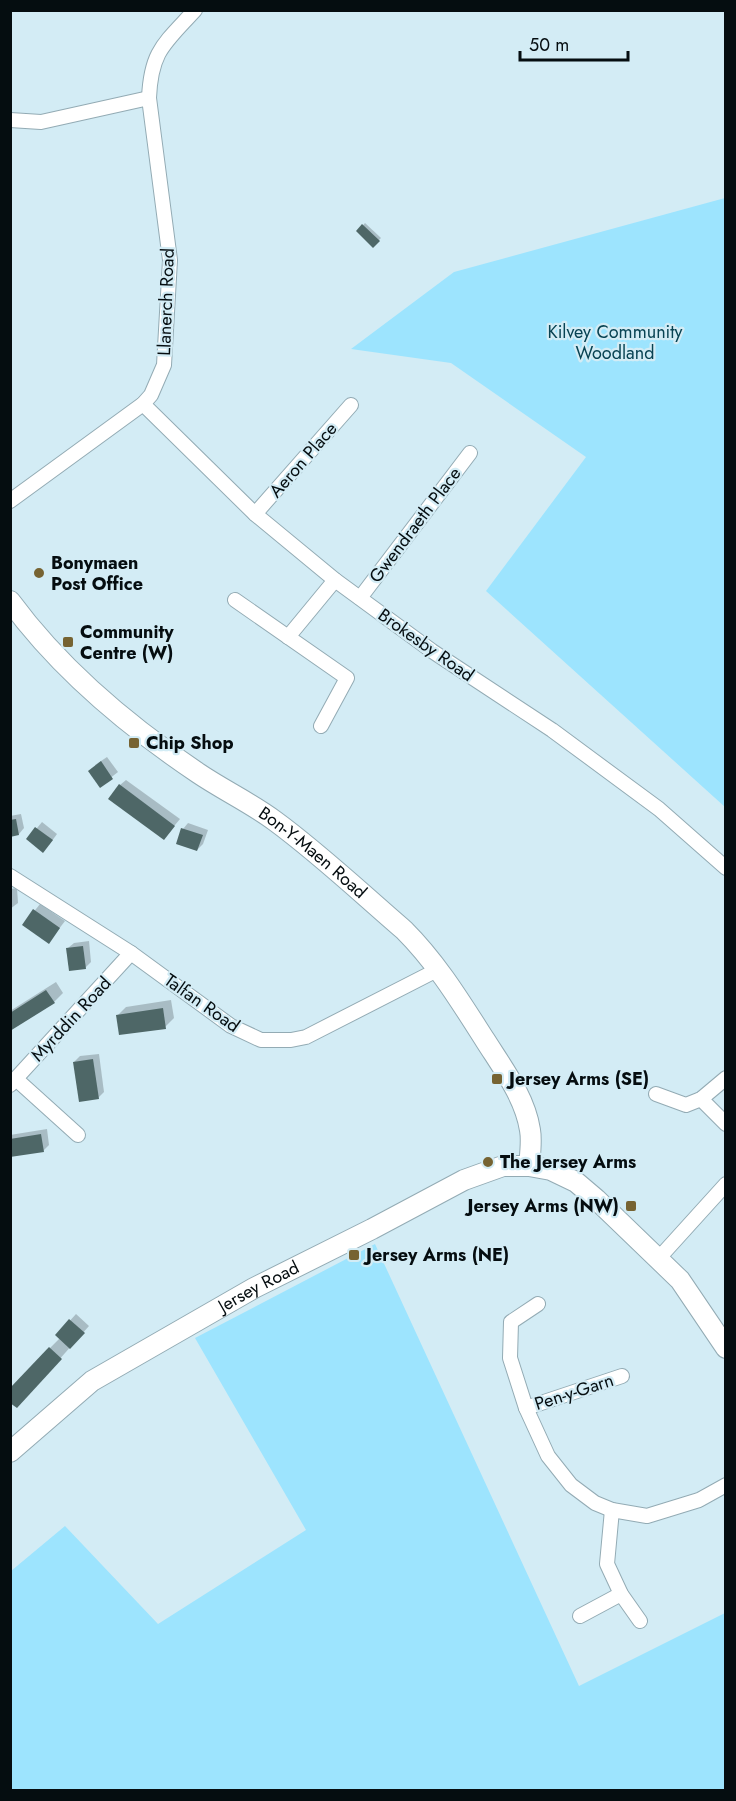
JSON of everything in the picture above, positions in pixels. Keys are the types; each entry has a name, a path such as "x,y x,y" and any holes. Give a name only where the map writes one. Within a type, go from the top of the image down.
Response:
{"main road":[{"name":"Bon-Y-Maen Road","path":"10,601 33,632 93,691 141,732 197,773 274,820 404,930 440,969 506,1073 523,1105 531,1130 529,1166"},
{"name":"Jersey Road","path":"10,1452 92,1381 254,1288 475,1175 503,1166 529,1166 551,1170 576,1182 596,1198 680,1280 726,1348"}],"street":[{"name":"Llanerch Road","path":"10,501 143,404 151,395 164,365 170,260 149,98 150,75 159,49 195,10"},
{"path":"10,120 42,122 149,98"},
{"name":"Brokesby Road","path":"143,404 255,514 335,580 432,651 552,730 650,802 726,868"},
{"name":"Aeron Place","path":"255,514 351,405"},
{"name":"Gwendraeth Place","path":"360,598 470,453"},
{"path":"288,638 335,580"},
{"path":"235,600 347,678 321,726"},
{"name":"Talfan Road","path":"10,876 131,953 231,1026 261,1040 277,1041 306,1037 440,969"},
{"name":"Myrddin Road","path":"13,1082 131,953"},
{"path":"656,1094 686,1105 701,1099 726,1078"},
{"path":"13,1082 78,1135"},
{"path":"701,1099 726,1124"},
{"path":"659,1258 726,1184"},
{"name":"Pen-y-Garn","path":"538,1304 511,1322 510,1358 526,1408 548,1456 571,1485 595,1503 612,1510 647,1516 724,1490"},
{"name":"Pen-y-Garn","path":"526,1408 622,1376"},
{"path":"612,1510 608,1564 621,1594 640,1621"},
{"path":"580,1616 621,1594"}],"green space":[{"name":"Kilvey Community Woodland","path":"726,198 725,807 486,591 586,457 451,363 351,349 454,272"},
{"path":"375,1244 579,1686 725,1613 725,1790 11,1790 11,1571 65,1526 158,1624 306,1530 195,1338"}],"building":[{"path":"362,224 380,241 373,248 356,231"},
{"path":"101,761 113,779 100,788 88,771"},
{"path":"119,784 175,826 164,840 108,799"},
{"path":"16,819 19,835 10,837 10,820"},
{"path":"35,827 53,840 43,853 26,839"},
{"path":"181,828 203,835 197,851 176,844"},
{"path":"33,909 60,928 49,944 22,925"},
{"path":"83,946 86,969 69,971 66,948"},
{"path":"46,990 55,1003 10,1031 10,1013"},
{"path":"163,1008 166,1029 119,1035 116,1015"},
{"path":"93,1059 99,1099 79,1102 73,1062"},
{"path":"41,1134 44,1152 10,1157 10,1139"},
{"path":"69,1319 85,1333 70,1349 55,1335"},
{"path":"49,1347 62,1359 17,1408 10,1403 10,1388"}],"place":[{"name":"Bonymaen Post Office","path":"39,573"},
{"name":"Community Centre (W)","path":"68,642"},
{"name":"Chip Shop","path":"134,743"},
{"name":"Jersey Arms (SE)","path":"497,1079"},
{"name":"The Jersey Arms","path":"488,1162"},
{"name":"Jersey Arms (NW)","path":"631,1206"},
{"name":"Jersey Arms (NE)","path":"354,1255"}]}
